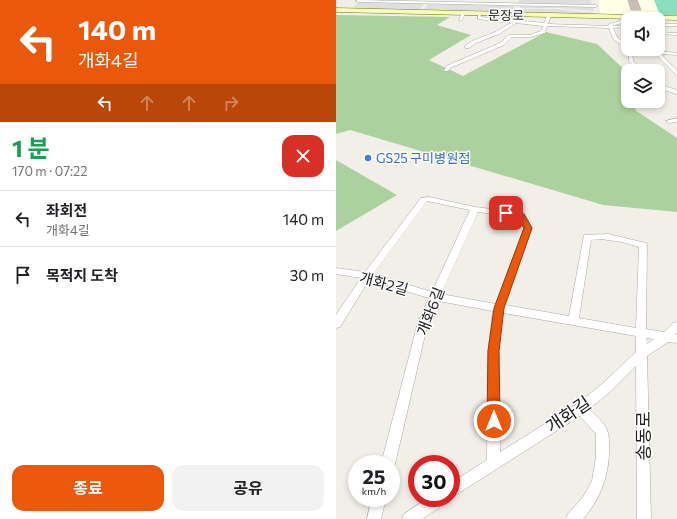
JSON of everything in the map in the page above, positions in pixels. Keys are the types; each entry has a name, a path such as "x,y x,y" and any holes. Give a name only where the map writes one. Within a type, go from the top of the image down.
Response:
{"street":[{"path":"348,11 358,0 458,1 502,2 580,12 581,16"},
{"path":"525,0 550,2 555,5"},
{"path":"594,0 598,17"},
{"path":"421,12 429,1"},
{"path":"517,4 596,6"},
{"path":"516,15 517,4"},
{"name":"문장로","path":"336,10 621,18"},
{"path":"460,20 463,14"},
{"path":"479,14 479,18 515,22 611,28 621,27"},
{"path":"446,70 448,67 502,44 511,36 530,36 543,32 548,16"},
{"name":"문장로","path":"665,18 677,18"},
{"path":"467,47 474,42 497,33 515,22"},
{"path":"621,22 610,25 615,38 621,43"},
{"path":"665,25 677,24"},
{"path":"665,33 677,34"},
{"path":"665,52 677,54"},
{"path":"661,56 677,74"},
{"path":"674,92 677,99"},
{"path":"669,121 677,120"},
{"path":"336,324 367,276 426,200 521,215 528,228 499,308 493,351 494,463"},
{"name":"개화6길","path":"390,455 423,322 475,208"},
{"path":"574,320 587,237 598,236 627,240 642,245 642,353"},
{"name":"개화2길","path":"336,271 367,276 434,297 574,320 671,339"},
{"name":"개화길","path":"460,485 581,408 606,388 642,353 671,339 677,326"},
{"name":"송동로","path":"642,353 644,519"},
{"path":"573,519 588,502 598,483 602,457 602,432 581,408"},
{"path":"374,519 377,507"},
{"path":"409,519 427,507"}],"shaded area":[{"path":"519,0 591,0 592,5 518,3"},
{"path":"599,0 677,0 677,16 665,16 665,12 621,12 621,15 600,14"},
{"path":"360,1 425,2 418,11 351,10"},
{"path":"430,2 514,4 514,13 423,11"},
{"path":"518,4 592,6 594,11 558,8 520,8"},
{"path":"520,9 556,9 593,13 594,15 518,14"}],"green space":[{"path":"654,0 677,0 677,15 665,15 665,12 659,12"},
{"path":"336,15 450,17 437,25 471,35 429,60 463,76 546,32 597,44 621,66 621,108 636,108 635,110 677,138 677,212 603,205 350,130 336,134"},
{"path":"336,160 397,195 336,231"}],"building":[{"path":"628,0 637,0 641,10 631,10"}],"place":[{"name":"GS25 구미병원점","path":"368,158"}],"route":[{"path":"494,421 493,351 499,308 528,228 521,215 506,213"}]}
